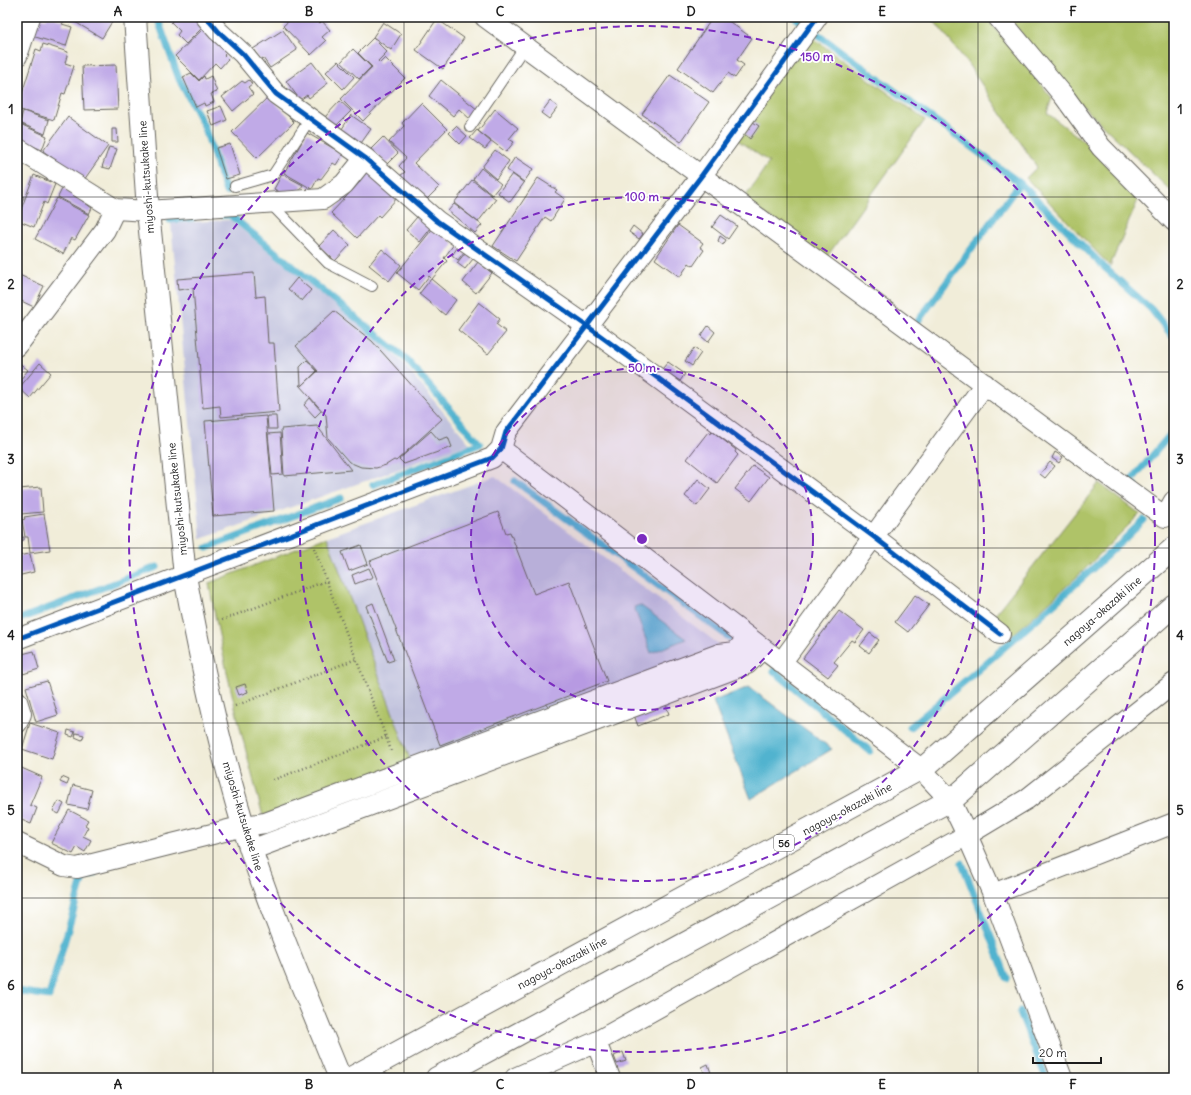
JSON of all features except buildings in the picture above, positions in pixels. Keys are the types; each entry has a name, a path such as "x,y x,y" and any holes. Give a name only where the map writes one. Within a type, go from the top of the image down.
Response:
{"main road":[{"name":"miyoshi-kutsukake line","path":"135,17 148,211 185,576 208,694 251,850 289,952 340,1078"},
{"name":"nagoya-okazaki line","path":"351,1078 921,769 1174,548"},
{"path":"438,1078 950,800 1174,605"}],"street":[{"path":"17,56 30,17"},
{"path":"206,17 218,31 243,54 276,94 365,158 437,221 587,326 874,537 1000,634"},
{"path":"485,17 702,175 1165,517 1174,501"},
{"path":"17,639 492,458 501,449 506,432 702,175 817,17"},
{"path":"998,17 1064,96 1101,148 1174,222"},
{"path":"17,148 114,209 148,211 323,199 344,184 365,158"},
{"path":"17,346 105,230 114,209"},
{"path":"781,662 986,384"},
{"path":"501,449 921,769 950,800 993,894 1062,1078"},
{"path":"17,843 64,866 77,868 244,826 265,823 719,654 736,652 755,643"},
{"path":"251,850 746,664 755,643"},
{"path":"515,1078 596,1042 967,835 1027,799 1174,683"},
{"path":"17,701 21,714 17,723"},
{"path":"993,894 1174,823"},
{"path":"596,1042 610,1078"}],"lane":[{"path":"470,127 525,46"},
{"path":"235,186 273,175 310,119"},
{"path":"269,202 328,263 372,286"}],"path":[{"path":"307,529 399,772"},
{"path":"222,620 326,580"},
{"path":"229,708 356,659"},
{"path":"274,780 386,737"}],"shaded area":[{"path":"230,220 358,323 401,361 470,444 201,539 171,223"},
{"path":"495,476 721,646 411,762 327,537"}],"green space":[{"path":"931,17 986,17 1052,98 1047,113 1085,142 1138,200 1110,266 1026,178 1037,167 966,61"},
{"path":"1008,17 1174,17 1174,194 1064,88"},
{"path":"810,36 925,120 826,258 744,199 769,162 733,137"},
{"path":"1099,483 1140,514 1081,573 1013,635 991,619"},
{"path":"327,537 411,762 263,816 233,700 209,583"}],"water":[{"path":"640,605 686,639 651,653 634,607"},
{"path":"749,687 832,749 751,799 713,701"}],"waterway":[{"path":"157,17 179,79 204,126 226,192"},
{"path":"795,17 805,25"},
{"path":"819,35 1020,183 1105,268 1151,309 1174,338"},
{"path":"918,321 1020,183"},
{"path":"222,215 230,215 405,358 480,444 373,485"},
{"path":"170,220 192,218"},
{"path":"1135,485 1130,482 1174,430"},
{"path":"515,481 730,638"},
{"path":"207,548 341,498"},
{"path":"910,727 1029,626 1144,520"},
{"path":"17,620 157,567"},
{"path":"774,671 870,751"},
{"path":"962,863 1007,978"},
{"path":"17,991 49,996 83,877 93,874"},
{"path":"1020,1012 1046,1078"}],"cycle path":[{"path":"206,17 218,31 243,54 276,94 365,158 437,221 587,326 874,537 1000,634"},
{"path":"17,639 492,458 501,449 506,432 702,175 817,17"}]}
